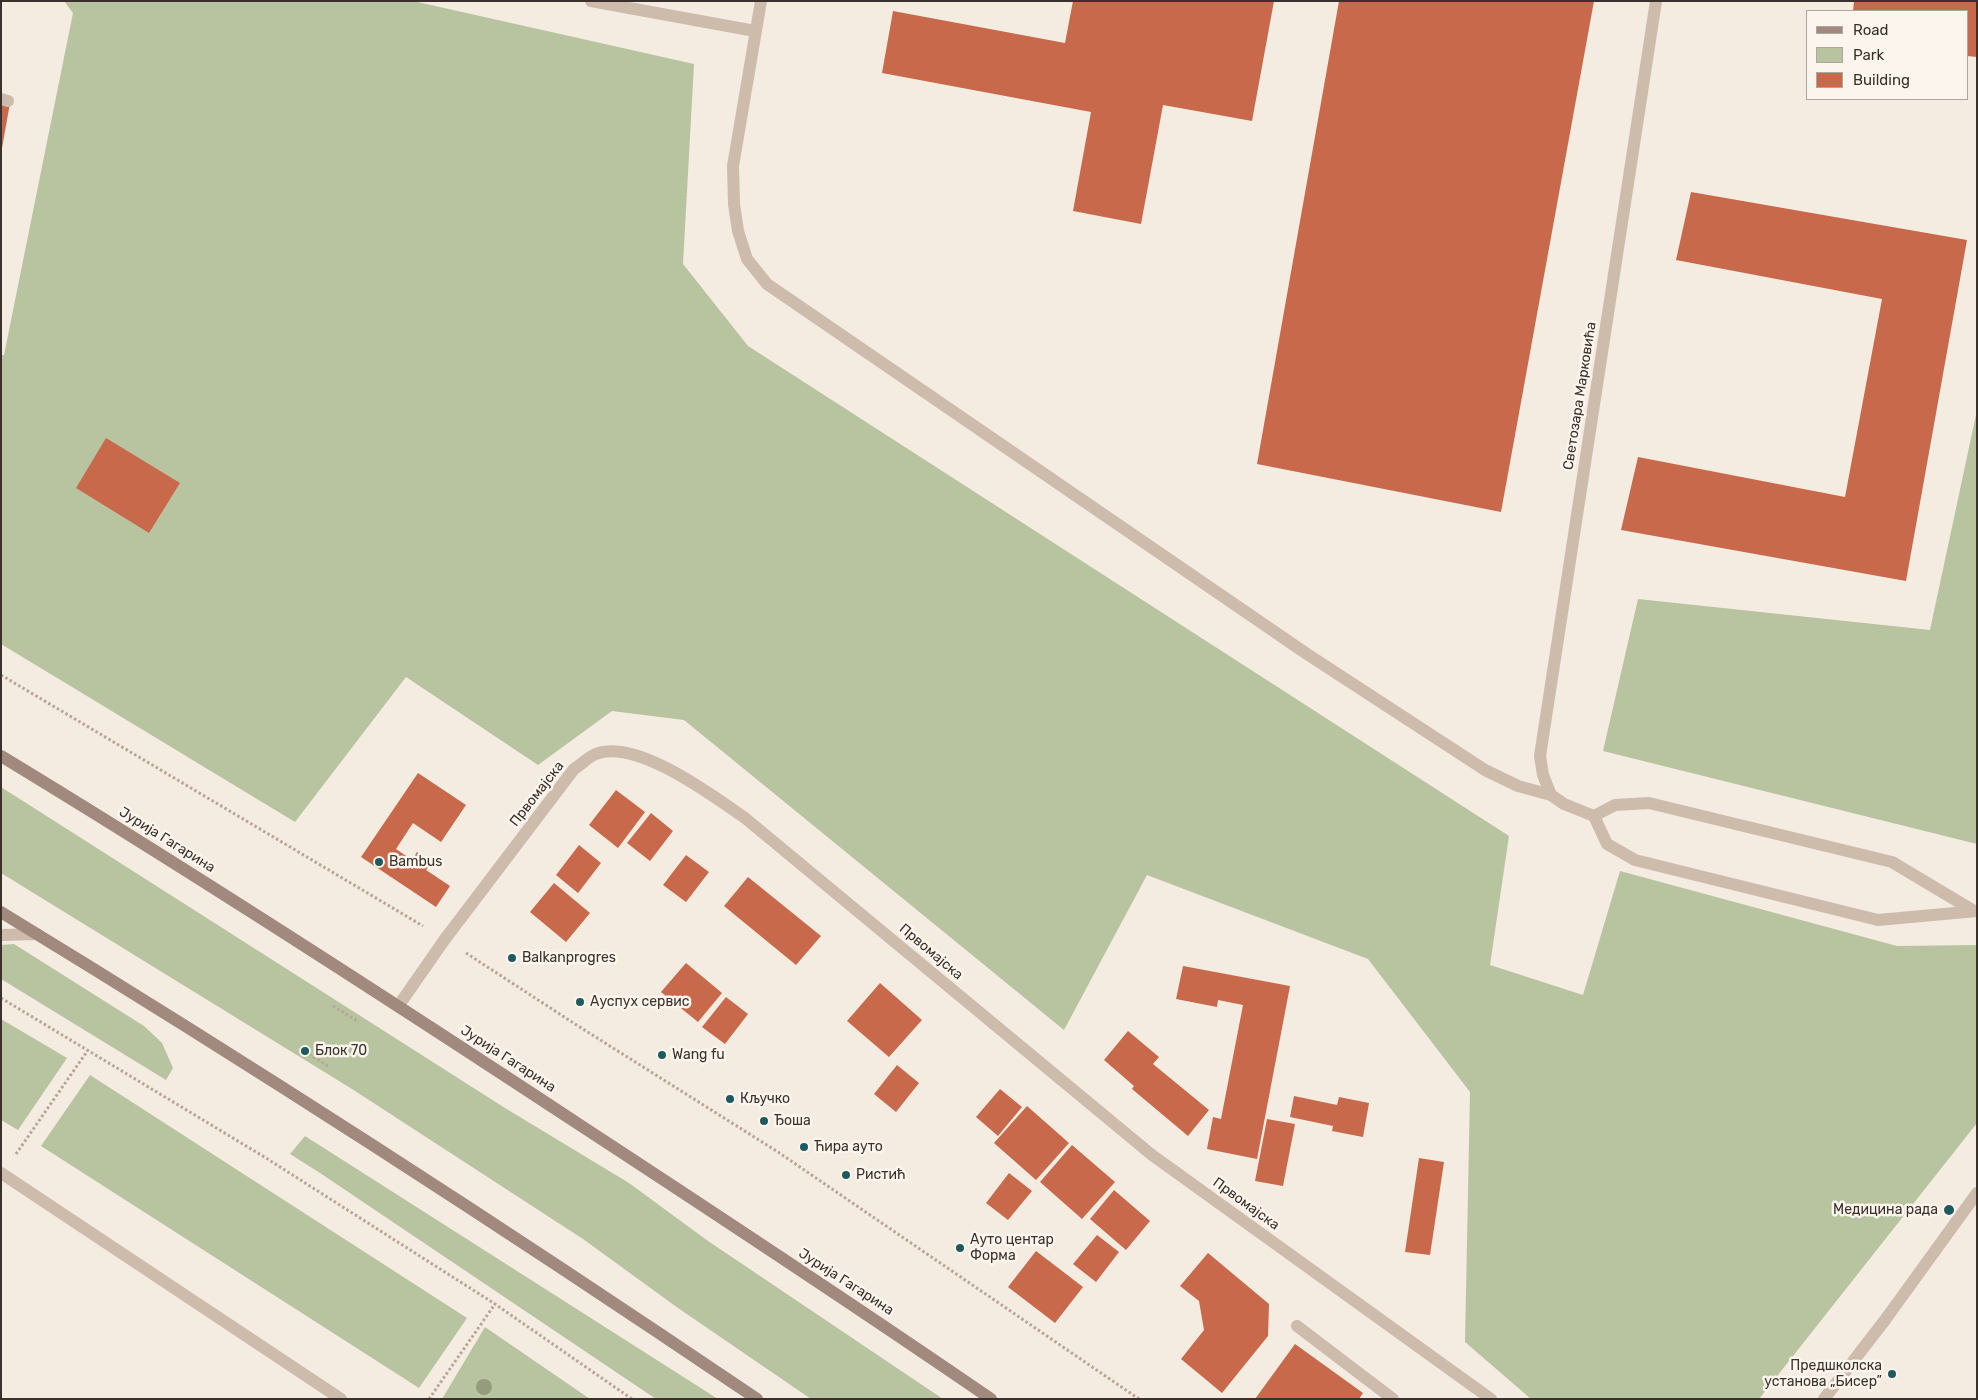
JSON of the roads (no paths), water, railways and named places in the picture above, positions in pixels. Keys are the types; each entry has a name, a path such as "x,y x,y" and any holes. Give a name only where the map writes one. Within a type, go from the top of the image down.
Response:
{"main road":[{"name":"Јурија Гагарина","path":"1,756 156,850 399,1005 879,1322 991,1399"},
{"path":"1,912 306,1103 484,1218 753,1397"}],"street":[{"path":"591,1 755,31"},
{"path":"761,1 733,166 734,204 738,231 747,259 767,284 1307,654 1485,770 1518,786 1551,795 1564,804 1594,816 1608,844 1635,860 1878,920 1976,911"},
{"name":"Светозара Марковића","path":"1551,795 1543,774 1540,756 1656,1"},
{"name":"Првомајска","path":"399,1005 445,939 574,769 596,754 619,751 641,756 693,783 745,818 1152,1154 1491,1399"},
{"path":"1594,816 1615,805 1649,803 1892,862 1976,911"},
{"path":"1,935 37,934"},
{"path":"2,1173 340,1399"},
{"path":"1824,1399 1886,1320 1977,1193"},
{"path":"1297,1326 1393,1399"}],"place":[{"name":"Bambus","path":"379,862"},
{"name":"Balkanprogres","path":"512,958"},
{"name":"Ауспух сервис","path":"580,1002"},
{"name":"Блок 70","path":"305,1051"},
{"name":"Wang fu","path":"662,1055"},
{"name":"Кључко","path":"730,1099"},
{"name":"Ђоша","path":"764,1121"},
{"name":"Ћира ауто","path":"804,1147"},
{"name":"Ристић","path":"846,1175"},
{"name":"Медицина рада","path":"1949,1210"},
{"name":"Ауто центар Форма","path":"960,1248"},
{"name":"Предшколска установа „Бисер”","path":"1892,1374"}]}
